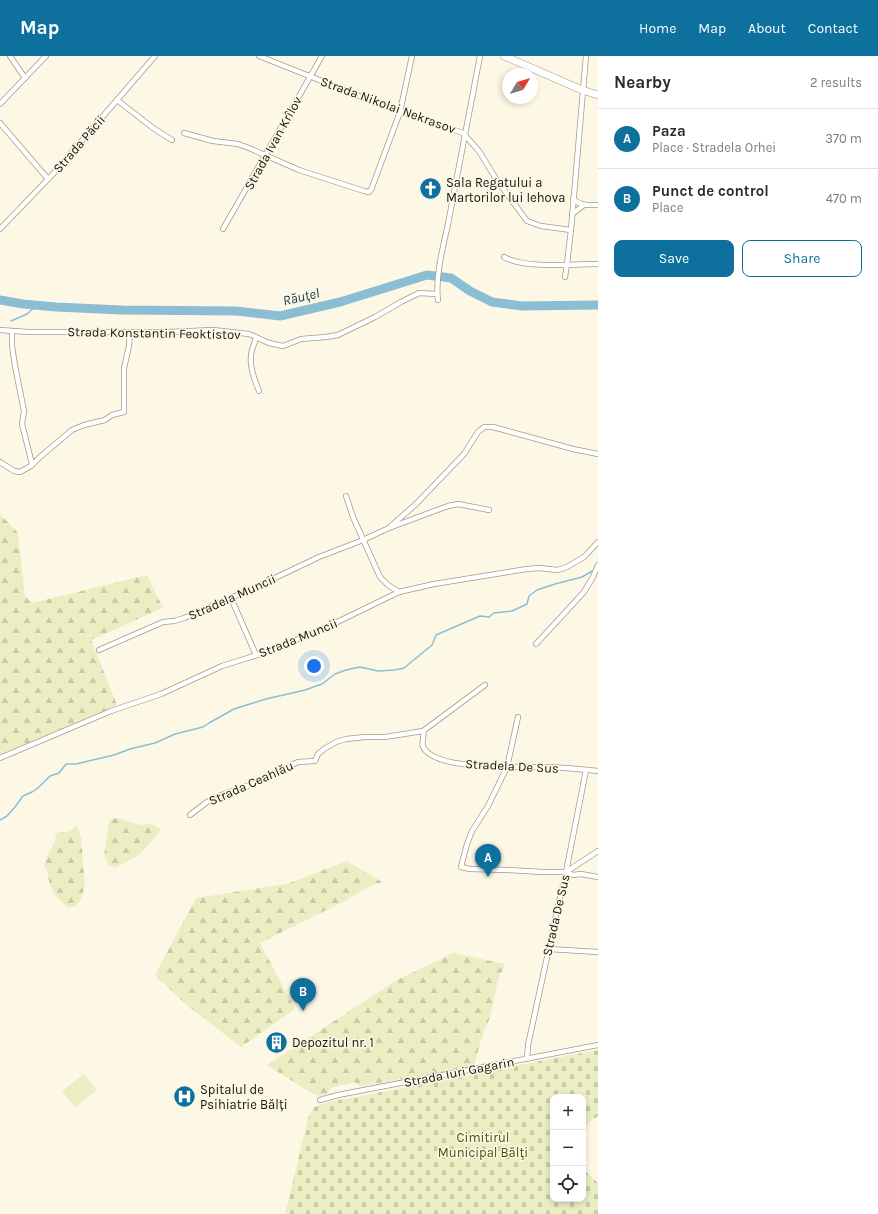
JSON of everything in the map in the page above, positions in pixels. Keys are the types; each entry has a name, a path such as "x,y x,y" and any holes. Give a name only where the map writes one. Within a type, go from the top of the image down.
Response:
{"main road":[{"path":"504,56 584,91 598,95"}],"street":[{"path":"10,56 25,78"},
{"path":"0,104 46,56"},
{"name":"Strada Păcii","path":"0,229 48,179 155,56"},
{"name":"Strada Nikolai Nekrasov","path":"259,56 400,112 463,132 527,221 541,226 571,230"},
{"name":"Strada Ivan Krîlov","path":"223,229 322,56"},
{"path":"184,133 213,141 238,144 299,170 364,192 369,192 379,171 400,112 412,56"},
{"path":"438,300 437,284 443,248 466,135 480,56"},
{"path":"565,277 568,264 586,56"},
{"path":"117,100 172,140"},
{"path":"0,123 48,179"},
{"path":"573,199 584,205 598,204"},
{"path":"572,214 584,205"},
{"path":"504,257 522,263 598,264"},
{"name":"Strada Konstantin Feoktistov","path":"0,330 12,332 190,332 213,330 249,334 256,338 283,346 301,339 334,336 375,317 419,293 437,294"},
{"path":"12,332 14,366 24,411 22,424 32,464"},
{"path":"0,462 14,471 20,472 28,468 72,430 84,425 105,420 112,415 124,412 124,368 129,346 130,332"},
{"path":"256,338 252,349 251,362 254,380 259,391"},
{"path":"389,528 416,504 464,454 482,428 488,426 573,449 598,454"},
{"path":"346,496 353,517 380,577 388,585 399,592"},
{"name":"Stradela Muncii","path":"99,650 157,624 184,618 319,557 389,528 454,505 464,505 489,510"},
{"name":"Strada Muncii","path":"0,758 112,711 161,694 222,666 256,655 331,625 399,592 429,585 522,570 539,568 558,570 579,560 598,542"},
{"path":"536,644 584,592 598,565"},
{"path":"231,598 256,655"},
{"name":"Strada Ceahlău","path":"190,815 207,802 250,785 298,762 315,761 318,754 324,749 342,740 365,736 385,737 423,731 485,686"},
{"path":"518,717 507,767 488,806 469,837 461,868 566,872 574,875 581,874 598,877"},
{"name":"Stradela De Sus","path":"423,731 423,747 429,754 451,762 507,767 554,767 598,771"},
{"name":"Strada De Sus","path":"527,1059 528,1045 558,902 566,872 586,770"},
{"path":"566,872 598,851"},
{"path":"549,949 598,952"},
{"name":"Strada Iuri Gagarin","path":"320,1100 338,1095 598,1045"}],"green space":[{"path":"0,514 18,533 25,596 32,603 147,575 163,608 91,640 117,705 0,755"},
{"path":"118,818 142,825 151,824 161,829 139,855 115,868 109,866 104,855 109,822 112,819"},
{"path":"77,826 81,837 85,885 81,900 74,907 68,907 54,893 44,866 48,854 55,842 56,833 68,832"},
{"path":"347,861 382,882 368,887 347,900 260,943 295,1009 241,1047 188,1006 155,975 196,898 287,884"},
{"path":"453,953 505,964 502,972 500,972 490,1017 480,1043 474,1066 362,1086 354,1082 331,1088 327,1094 319,1097 317,1094 313,1094 267,1065 397,980"},
{"name":"Cimitirul Municipal Bălţi","path":"598,1050 598,1116 586,1124 586,1094 550,1094 550,1202 586,1202 586,1172 598,1183 598,1214 285,1214 308,1119 313,1108 329,1102"},
{"path":"84,1074 97,1090 75,1107 62,1091"}],"waterway":[{"name":"Răuțel","path":"0,300 56,307 122,310 236,311 280,316 340,302 427,275 451,278 470,291 492,302 522,306 598,305"},
{"path":"11,321 27,314 37,305"},
{"path":"0,820 7,816 23,796 38,788 50,776 59,773 66,764 76,764 114,755 130,749 155,743 175,734 203,727 234,709 266,699 305,690 322,684 335,674 346,670 360,667 378,671 404,668 432,645 436,635 480,616 489,617 494,613 512,611 527,604 529,596 537,590 582,577 592,571"}],"place":[{"name":"Sala Regatului a Martorilor lui Iehova","path":"430,189"},
{"name":"Paza","path":"488,877"},
{"name":"Punct de control","path":"303,1011"},
{"name":"Depozitul nr. 1","path":"276,1042"},
{"name":"Spitalul de Psihiatrie Bălți","path":"184,1096"}]}
